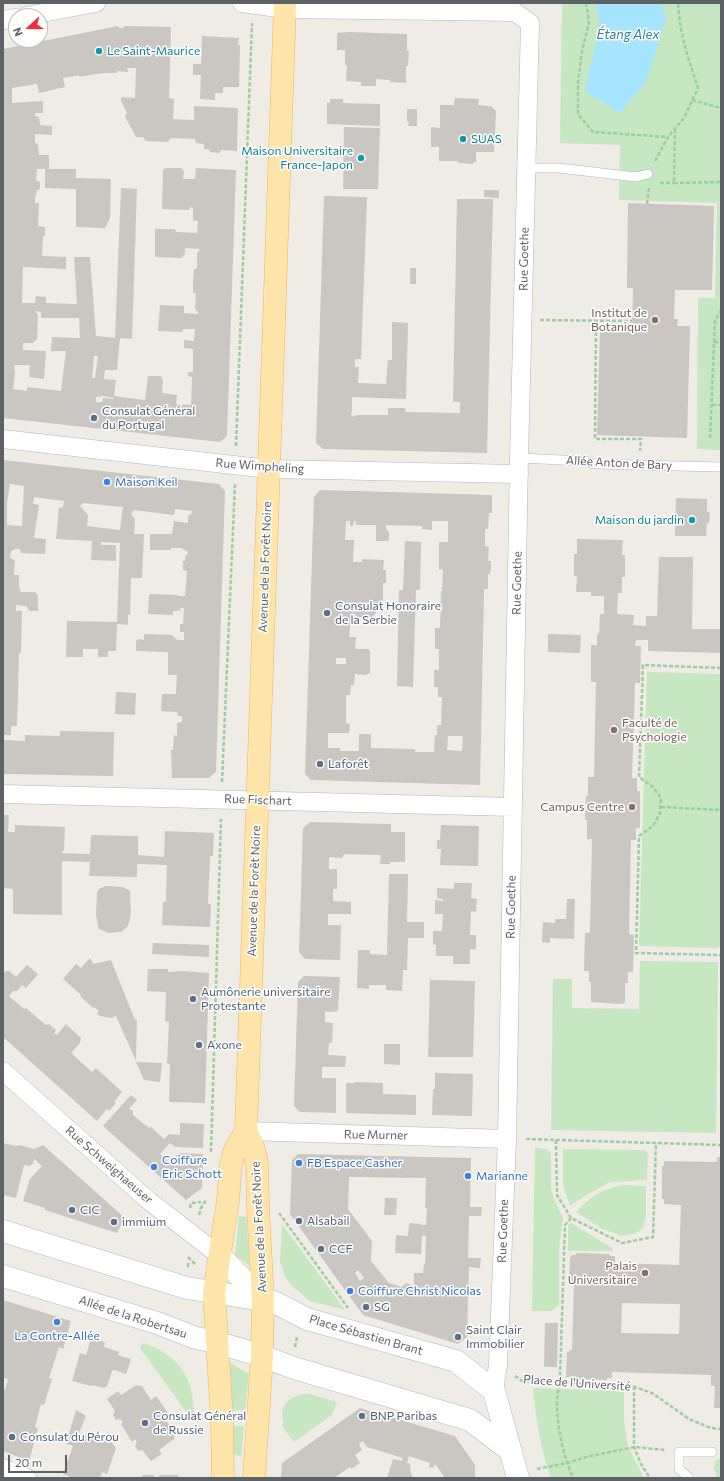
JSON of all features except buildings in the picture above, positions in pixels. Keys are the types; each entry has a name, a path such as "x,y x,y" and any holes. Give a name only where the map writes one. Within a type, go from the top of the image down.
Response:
{"main road":[{"name":"Avenue de la Forêt Noire","path":"263,1300 258,1208 258,1163 253,1146 246,1131 285,6"},
{"name":"Avenue de la Forêt Noire","path":"214,1293 228,1200 231,1164 235,1150 246,1131"},
{"path":"214,1293 222,1420 223,1478"},
{"path":"254,1478 262,1356 263,1300"}],"street":[{"path":"48,12 96,3"},
{"path":"247,3 285,6"},
{"name":"Rue Goethe","path":"285,6 515,12 530,23 519,466 506,1139 498,1365 494,1391"},
{"name":"Rue Wimpheling","path":"3,439 269,469 519,466"},
{"name":"Rue Fischart","path":"3,794 513,807"},
{"name":"Rue Schweighaeuser","path":"3,1071 148,1200 219,1255"},
{"name":"Rue Murner","path":"246,1131 506,1139"},
{"path":"3,1231 188,1288 263,1300"},
{"path":"219,1255 263,1300"},
{"name":"Allée de la Robertsau","path":"3,1276 157,1323 196,1338 216,1342 262,1356"},
{"name":"Place Sébastien Brant","path":"263,1300 274,1302 307,1319 456,1361 494,1391"},
{"path":"262,1356 294,1368 470,1420 511,1451"},
{"path":"494,1391 518,1475"},
{"path":"3,1468 27,1478"}],"lane":[{"path":"526,168 559,168 648,178"},
{"name":"Allée Anton de Bary","path":"519,466 585,461 594,464 719,467"},
{"path":"689,1478 679,1469 679,1452 712,1452"}],"path":[{"path":"211,1154 221,800 235,465 247,3"},
{"path":"586,3 589,23 582,51 578,83 578,114 593,132 668,137"},
{"path":"648,204 648,178 668,137 684,118 698,88 684,47 679,24 678,3"},
{"path":"692,100 721,108"},
{"path":"674,183 675,129"},
{"path":"648,178 674,183 721,182"},
{"path":"710,438 715,320 721,310"},
{"path":"523,320 632,320"},
{"path":"596,320 595,439 641,439 640,450"},
{"path":"714,342 721,342"},
{"path":"711,405 721,405"},
{"path":"721,668 643,665 640,777 653,787 661,798 660,813 652,826 640,836 636,953 721,955"},
{"path":"660,806 721,810"},
{"path":"506,1139 721,1145"},
{"path":"556,1140 557,1195 571,1218 622,1243 653,1237 656,1143"},
{"path":"199,1220 201,1208 207,1197"},
{"path":"276,1209 352,1314"},
{"path":"571,1218 565,1225 560,1382 557,1401 560,1436 567,1463 573,1478"},
{"path":"294,1354 298,1334"},
{"name":"Place de l'Université","path":"498,1365 522,1381 634,1386 652,1393 689,1419 711,1428 721,1429"},
{"path":"634,1386 634,1447 641,1464 650,1478"},
{"path":"518,1475 586,1457 634,1447 679,1452"}],"green space":[{"path":"562,3 721,3 720,450 697,449 698,298 715,298 717,203 619,200 620,145 560,143"},
{"path":"647,672 721,674 721,944 718,948 639,946"},
{"path":"640,961 718,962 716,1133 551,1130 553,979 572,979 572,1008 639,1009"},
{"path":"535,1148 547,1149 551,1153 551,1190 563,1217 559,1250 559,1305 551,1311 532,1311"},
{"path":"563,1149 645,1150 648,1153 647,1180 610,1182 570,1206 563,1185"},
{"path":"623,1185 646,1186 646,1216 643,1228 636,1233 622,1236 601,1228 576,1212 597,1194"},
{"path":"239,1216 246,1217 250,1266 235,1255"},
{"path":"571,1223 612,1248 613,1251 568,1251 568,1225"},
{"path":"282,1224 345,1310 310,1301 291,1285 285,1276 280,1262"},
{"path":"144,1343 163,1352 178,1364 184,1372 191,1390 194,1409 193,1417 190,1417 140,1348 141,1344"},
{"path":"229,1362 249,1374 245,1410 231,1411"},
{"path":"533,1388 624,1391 624,1420 628,1446 644,1478 551,1478 539,1434"},
{"path":"303,1394 310,1394 337,1402 332,1415 294,1442 281,1425 284,1424 282,1413 283,1408 289,1400"},
{"path":"231,1426 244,1426 241,1456 233,1454"},
{"path":"720,1458 721,1478 717,1478 714,1468 715,1462"}],"water":[{"name":"Étang Alex","path":"596,3 662,3 666,19 646,82 620,113 585,91 595,47 599,19"}],"place":[{"name":"Le Saint-Maurice","path":"99,51"},
{"name":"SUAS","path":"463,139"},
{"name":"Maison Universitaire France-Japon","path":"361,158"},
{"name":"Institut de Botanique","path":"655,320"},
{"name":"Consulat Général du Portugal","path":"94,418"},
{"name":"Maison Keil","path":"107,482"},
{"name":"Maison du jardin","path":"692,520"},
{"name":"Consulat Honoraire de la Serbie","path":"327,613"},
{"name":"Faculté de Psychologie","path":"614,730"},
{"name":"Laforêt","path":"320,764"},
{"name":"Campus Centre","path":"632,807"},
{"name":"Aumônerie universitaire Protestante","path":"193,999"},
{"name":"Axone","path":"199,1045"},
{"name":"FB Espace Casher","path":"299,1163"},
{"name":"Coiffure Eric Schott","path":"154,1167"},
{"name":"Marianne","path":"468,1176"},
{"name":"CIC","path":"72,1210"},
{"name":"Alsabail","path":"299,1221"},
{"name":"immium","path":"114,1222"},
{"name":"CCF","path":"321,1249"},
{"name":"Palais Universitaire","path":"645,1273"},
{"name":"Coiffure Christ Nicolas","path":"350,1291"},
{"name":"SG","path":"366,1307"},
{"name":"La Contre-Allée","path":"57,1322"},
{"name":"Saint Clair Immobilier","path":"458,1337"},
{"name":"BNP Paribas","path":"362,1416"},
{"name":"Consulat Général de Russie","path":"145,1423"},
{"name":"Consulat du Pérou","path":"12,1437"}]}
